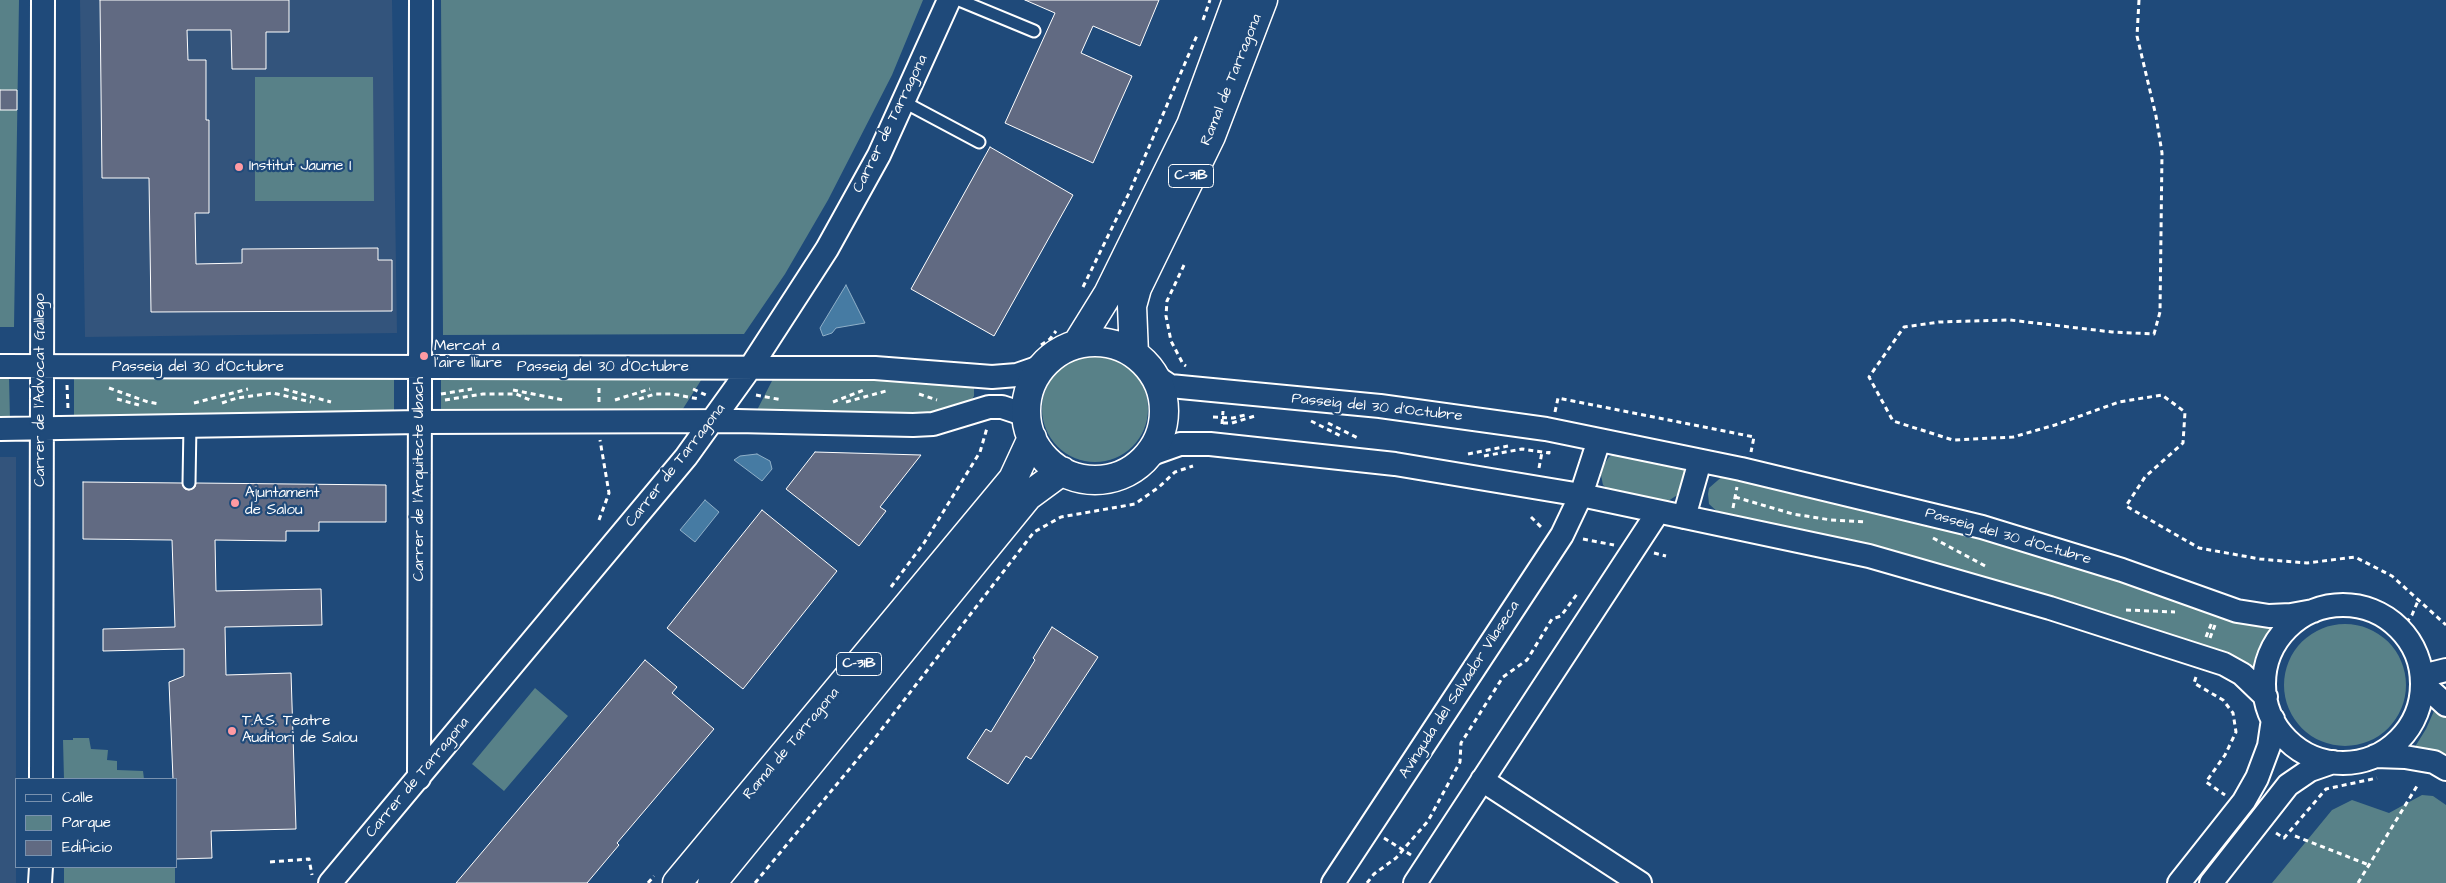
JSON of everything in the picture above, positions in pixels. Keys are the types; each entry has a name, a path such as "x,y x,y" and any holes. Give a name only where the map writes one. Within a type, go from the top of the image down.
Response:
{"main road":[{"name":"Ramal de Tarragona","path":"1069,335 1108,294 1191,125 1237,0"},
{"name":"Ramal de Tarragona","path":"1134,354 1132,306 1137,288 1211,136 1263,0"},
{"name":"C-31B","path":"1069,335 1106,343 1134,354 1146,364 1155,376 1164,403 1162,430 1149,455 1135,468 1118,477 1089,479 1062,471 1049,462 1029,426 1030,389 1039,357 1058,353 1069,335"},
{"name":"Ramal de Tarragona","path":"666,879 1013,479 1029,426"},
{"name":"Ramal de Tarragona","path":"712,883 1028,496 1062,471"}],"street":[{"name":"Carrer de l'Advocat Gallego","path":"41,778 43,0"},
{"name":"Carrer de l'Arquitecte Ubach","path":"419,778 421,0"},
{"name":"Carrer de Tarragona","path":"330,883 712,423 827,249 878,155 904,102 949,0"},
{"name":"Passeig del 30 d'Octubre","path":"0,366 875,368 992,377 1016,375 1039,357"},
{"name":"Passeig del 30 d'Octubre","path":"1155,376 1170,386 1219,401 1380,406 1546,429 1700,460 1982,527 2122,570 2237,611 2269,616 2313,611"},
{"path":"0,429 189,415 420,422 712,423 737,421 927,424 992,407 1012,408 1029,426"},
{"path":"1580,494 1599,440"},
{"path":"1149,455 1180,444 1221,445 1395,464 1580,494 1869,556 2050,608 2224,664 2242,674 2266,697"},
{"path":"1684,516 1700,460"},
{"name":"Avinguda del Salvador Vilaseca","path":"1333,883 1562,535 1580,494"},
{"path":"1415,883 1658,512"},
{"path":"2375,756 2397,742 2413,721 2420,702 2422,679 2415,652 2401,630 2380,615 2357,606 2327,607 2313,611 2291,625 2275,645 2266,670 2266,697 2273,719 2291,743 2318,759 2333,762 2348,763 2375,756 2405,757 2434,762 2446,769"},
{"path":"2422,679 2446,670"},
{"path":"2422,679 2446,705"},
{"path":"2179,883 2244,801 2258,778 2269,746 2273,719"},
{"path":"2211,883 2288,785 2310,770 2333,762"},
{"path":"1482,780 1640,883"},
{"path":"40,868 40,883"}],"lane":[{"path":"959,0 1034,31"},
{"path":"904,102 979,142"},
{"path":"189,415 189,483"}],"path":[{"path":"1202,22 1210,0"},
{"path":"2138,0 2137,36 2156,116 2162,153 2160,312 2154,334 2112,332 2010,320 1939,322 1904,327 1868,377 1894,421 1953,440 2013,437 2119,402 2162,395 2185,412 2184,443 2145,477 2126,506 2199,548 2260,560 2307,564 2355,557 2392,576 2446,625"},
{"path":"1080,294 1130,190 1200,29"},
{"path":"1184,265 1167,301 1166,316 1170,341 1183,364 1189,368"},
{"path":"1039,357 1050,339 1069,335"},
{"path":"67,377 68,418"},
{"path":"592,404 601,405 599,380"},
{"path":"67,383 77,383"},
{"path":"103,386 148,402 164,404"},
{"path":"879,387 888,386"},
{"path":"276,387 339,404"},
{"path":"189,415 251,388"},
{"path":"420,396 478,388"},
{"path":"612,401 655,388"},
{"path":"689,388 708,396"},
{"path":"504,389 570,401"},
{"path":"832,402 870,389"},
{"path":"914,389 938,395"},
{"path":"755,394 788,401"},
{"path":"1212,424 1219,401"},
{"path":"1219,401 1222,418 1221,445"},
{"path":"886,592 924,542 980,452 992,407"},
{"path":"1213,417 1233,418 1256,410"},
{"path":"1305,416 1319,419"},
{"path":"1325,421 1365,442"},
{"path":"599,520 609,493 600,438"},
{"path":"1519,444 1543,448 1539,469"},
{"path":"1460,453 1468,454 1512,445"},
{"path":"755,883 871,744 1034,532 1061,517 1136,504 1175,472 1200,463"},
{"path":"1733,512 1738,482"},
{"path":"1736,497 1793,514 1831,520 1875,523"},
{"path":"1531,518 1540,528 1562,535 1666,556"},
{"path":"1926,534 1989,568"},
{"path":"1605,552 1610,544"},
{"path":"1367,883 1428,822 1460,762 1461,743 1503,677 1528,660 1552,619 1561,616 1578,592"},
{"path":"2401,630 2412,615 2418,600"},
{"path":"2122,610 2178,612"},
{"path":"2204,618 2212,620 2205,640"},
{"path":"2358,883 2417,786"},
{"path":"1380,835 1417,860"},
{"path":"2295,836 2370,865"},
{"path":"270,862 309,859 313,883"},
{"path":"648,883 666,879"}],"shaded area":[{"name":"Institut Jaume I","path":"80,0 392,0 397,333 85,337"},
{"path":"846,285 865,323 836,328 832,333 823,336 820,328"},
{"path":"757,454 770,461 772,469 762,481 734,460 740,456"},
{"path":"0,457 16,457 16,883 0,883"},
{"path":"705,500 719,512 695,542 680,530"}],"green space":[{"path":"0,0 19,0 14,327 0,327"},
{"path":"441,0 923,0 892,75 828,200 785,274 744,334 443,335"},
{"path":"255,77 373,77 374,201 255,201"},
{"path":"1095,356 1115,360 1132,372 1144,389 1148,409 1144,429 1132,446 1115,458 1095,462 1075,458 1058,446 1046,429 1042,409 1046,389 1058,372 1075,360"},
{"path":"441,374 705,374 679,415 441,417"},
{"path":"74,375 394,376 394,419 74,418"},
{"path":"775,375 974,382 974,396 968,406 934,417 754,416"},
{"path":"0,377 9,377 10,421 0,421"},
{"path":"1618,452 1680,463 1688,472 1682,492 1665,503 1612,492 1603,485 1601,475 1603,466 1609,457"},
{"path":"1725,474 1930,520 2271,627 2260,646 2253,669 2246,670 1721,515 1709,504 1708,494 1709,488"},
{"path":"2345,624 2368,628 2388,642 2402,662 2406,685 2402,708 2388,728 2368,742 2345,746 2322,742 2302,728 2288,708 2284,685 2288,662 2302,642 2322,628"},
{"path":"535,688 568,716 504,791 472,764"},
{"path":"2439,707 2446,709 2446,762 2413,750 2434,711"},
{"path":"73,738 89,738 91,749 108,750 107,760 117,761 117,770 143,771 144,778 64,778 63,740 73,740"},
{"path":"2422,795 2433,796 2446,805 2446,883 2272,883 2332,810 2352,800 2389,813"},
{"path":"64,868 175,868 175,883 64,883"}],"building":[{"path":"100,0 289,0 289,32 266,32 266,69 232,69 231,30 187,30 188,60 206,60 206,120 209,120 209,213 195,213 196,264 242,263 242,249 378,248 378,260 392,260 392,311 151,312 149,178 102,178"},
{"path":"1025,0 1159,0 1140,46 1093,26 1081,53 1132,76 1093,163 1005,123 1055,13"},
{"path":"0,90 17,90 17,110 0,110"},
{"path":"990,147 1073,195 994,336 911,289"},
{"path":"815,452 921,455 880,507 886,511 859,546 786,489"},
{"path":"83,482 182,483 185,489 189,490 195,487 196,483 386,485 386,522 319,522 319,531 286,531 286,541 215,540 216,591 321,589 322,625 225,627 226,675 291,673 296,829 211,831 212,858 178,859 178,778 173,778 169,682 184,676 184,649 103,651 103,629 175,627 172,540 83,539"},
{"path":"762,510 837,571 743,689 667,628"},
{"path":"1052,627 1098,657 1031,759 1026,756 1008,784 967,758 986,729 991,732 1035,660 1033,658"},
{"path":"645,660 677,687 672,693 714,729 617,843 619,845 587,883 456,883"}],"place":[{"name":"Institut Jaume I","path":"239,167"},
{"name":"Mercat a l'aire lliure","path":"424,356"},
{"name":"Ajuntament de Salou","path":"235,503"},
{"name":"T.A.S. Teatre Auditori de Salou","path":"232,731"}]}
